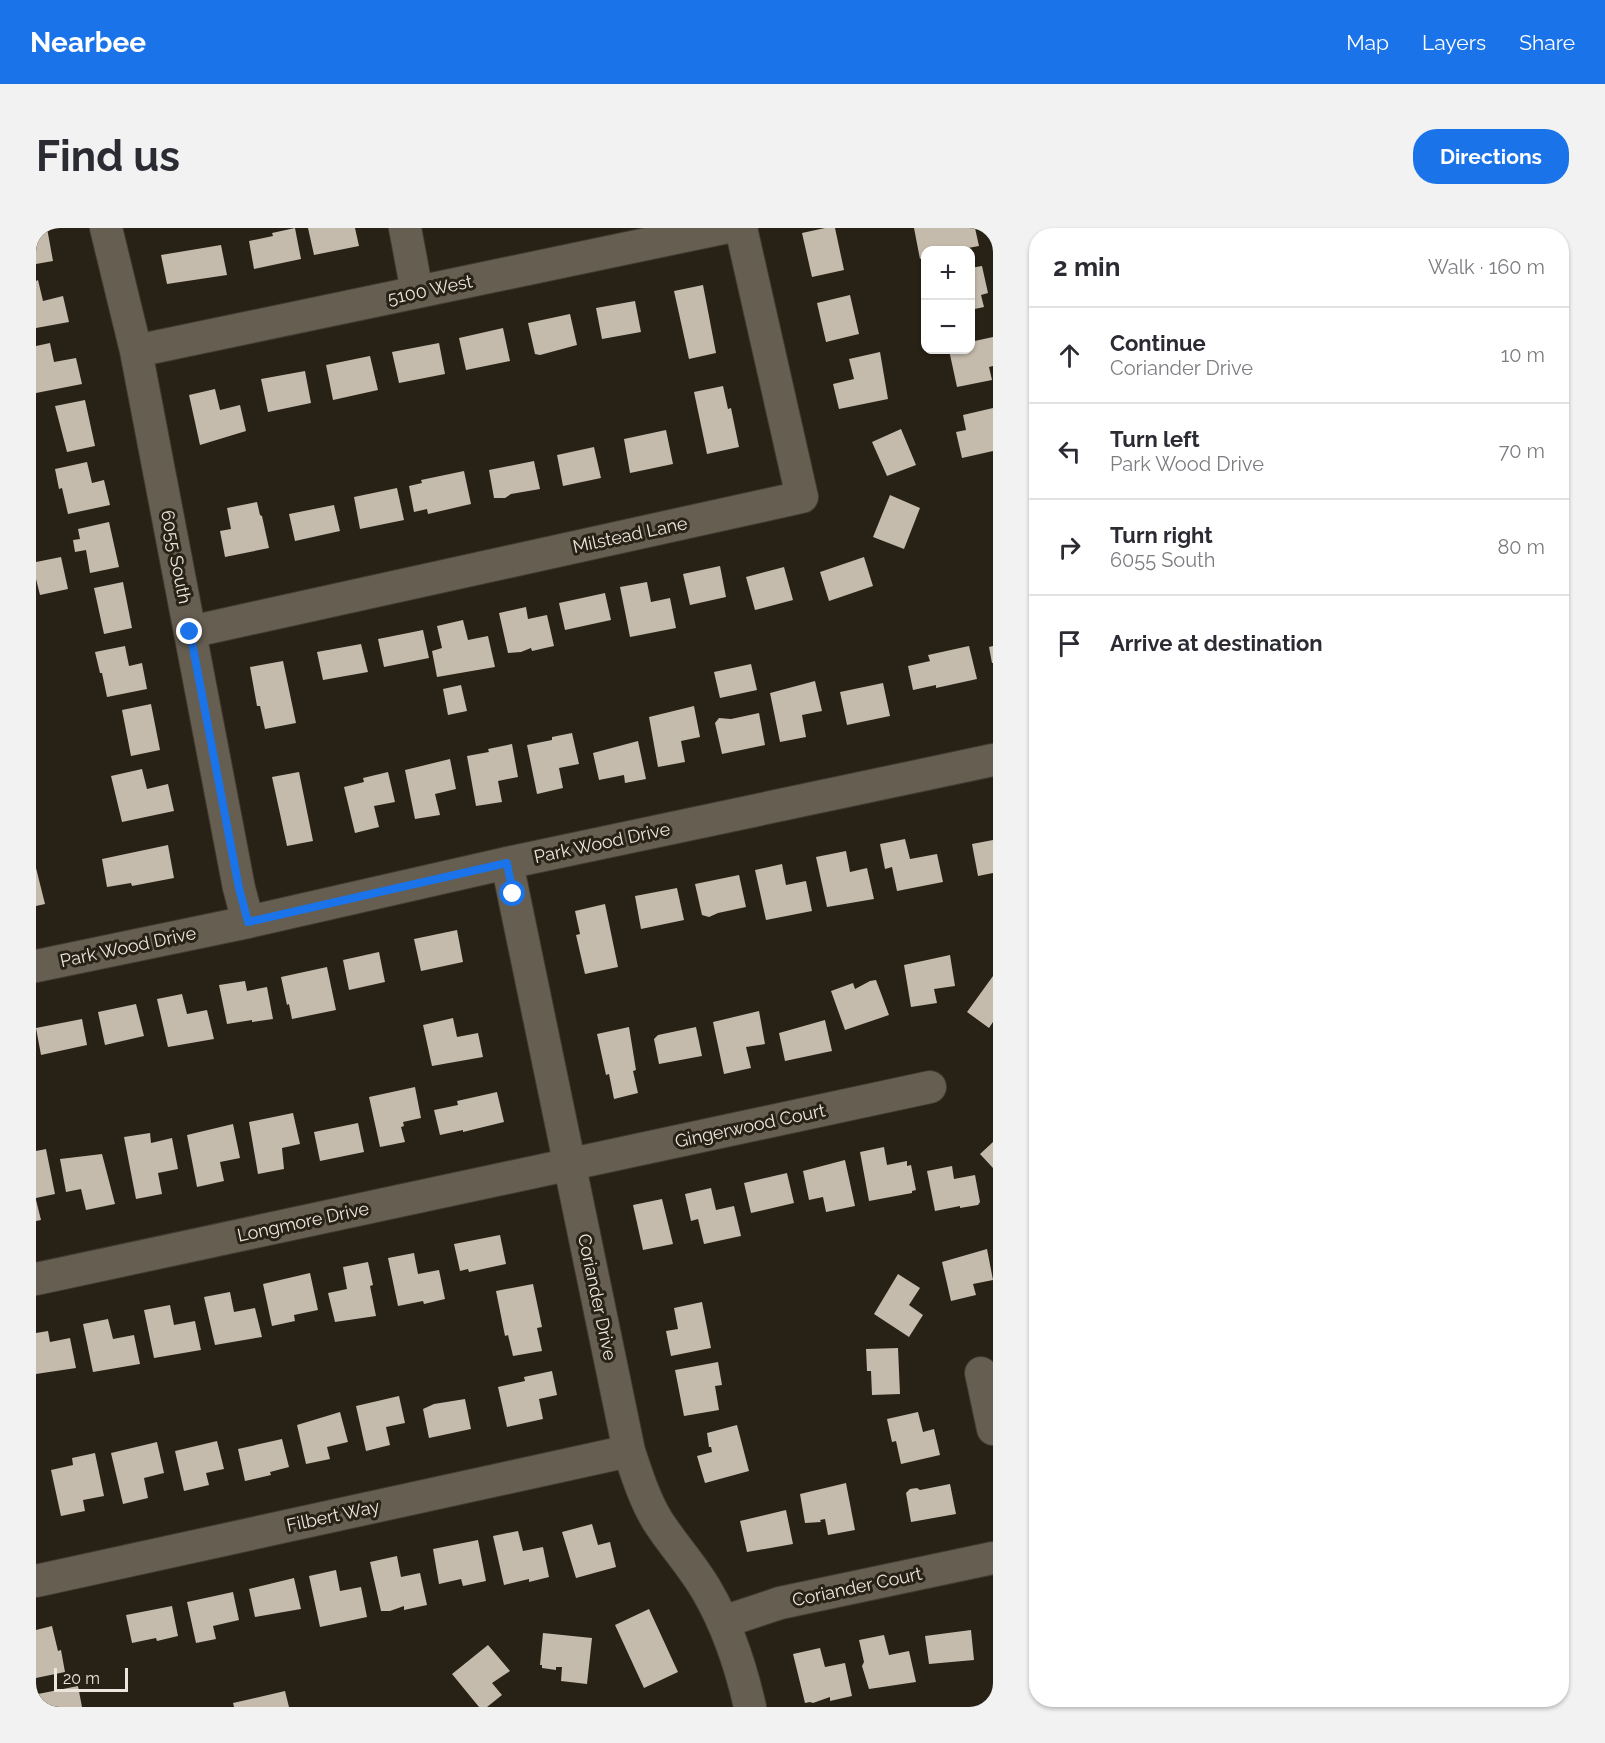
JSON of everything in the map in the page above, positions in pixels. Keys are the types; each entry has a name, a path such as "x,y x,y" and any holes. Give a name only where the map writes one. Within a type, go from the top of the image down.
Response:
{"street":[{"name":"6055 South","path":"106,228 136,351 239,888 248,922"},
{"path":"405,228 417,292"},
{"name":"5100 West","path":"136,351 723,228"},
{"name":"Milstead Lane","path":"190,632 802,497 741,228"},
{"name":"Park Wood Drive","path":"36,966 993,760"},
{"name":"Coriander Drive","path":"507,863 629,1451 642,1490 657,1520 707,1590 723,1622 736,1653 750,1707"},
{"name":"Gingerwood Court","path":"570,1165 930,1087"},
{"name":"Longmore Drive","path":"36,1279 570,1165"},
{"path":"981,1373 993,1429"},
{"name":"Filbert Way","path":"36,1581 629,1451"},
{"name":"Coriander Court","path":"723,1622 780,1603 993,1558"}],"building":[{"path":"36,228 47,228 53,261 36,264"},
{"path":"295,228 301,259 254,269 249,241"},
{"path":"308,228 355,228 359,246 314,255"},
{"path":"835,228 844,270 812,277 802,233"},
{"path":"914,228 975,228 979,246 921,246 920,259"},
{"path":"221,245 227,275 167,284 161,255"},
{"path":"982,266 988,293 981,295 984,307 975,309 975,300 975,267"},
{"path":"38,280 43,301 63,296 69,322 36,328 36,281"},
{"path":"703,285 716,353 689,359 674,291"},
{"path":"850,295 859,334 826,342 817,303"},
{"path":"635,301 641,332 602,339 596,308"},
{"path":"570,314 577,345 540,355 535,354 528,323"},
{"path":"503,328 510,361 466,370 459,338"},
{"path":"993,337 993,366 989,367 992,380 957,387 950,354 975,354 975,341"},
{"path":"50,343 54,362 76,358 82,384 36,393 36,346"},
{"path":"439,343 445,374 399,383 392,352"},
{"path":"880,352 888,399 839,409 833,384 854,379 849,359"},
{"path":"370,356 378,390 333,400 326,365"},
{"path":"305,371 311,403 268,412 261,379"},
{"path":"723,386 728,409 731,408 739,447 707,454 694,392"},
{"path":"215,389 220,410 240,405 246,431 200,445 189,395"},
{"path":"85,400 95,446 67,452 55,406"},
{"path":"993,408 993,451 962,458 956,432 966,430 963,415"},
{"path":"901,429 916,465 887,476 872,442"},
{"path":"666,430 673,464 630,473 624,439"},
{"path":"594,447 601,478 563,486 557,455"},
{"path":"534,461 540,489 511,494 505,498 494,498 489,470"},
{"path":"87,462 92,483 104,480 110,505 68,514 55,469"},
{"path":"464,471 471,504 428,514 427,509 414,512 409,486 422,483 421,480"},
{"path":"397,488 404,520 360,529 354,497"},
{"path":"890,495 920,508 904,549 873,537"},
{"path":"257,502 269,548 225,557 220,531 231,529 227,508"},
{"path":"334,505 340,531 295,541 289,514"},
{"path":"109,522 119,567 90,573 86,550 75,552 73,540 80,539 78,529"},
{"path":"61,557 68,589 40,595 36,579 36,562"},
{"path":"864,557 873,586 829,601 820,572"},
{"path":"720,566 726,597 690,605 683,574"},
{"path":"784,567 793,600 755,610 746,577"},
{"path":"123,582 132,628 104,634 94,588"},
{"path":"647,582 651,602 670,598 676,628 630,637 620,587"},
{"path":"605,593 611,620 565,630 559,603"},
{"path":"526,607 528,619 547,615 554,646 508,653 499,613"},
{"path":"463,620 468,640 488,636 495,667 437,677 432,651 442,648 437,626"},
{"path":"423,630 429,658 384,667 378,639"},
{"path":"361,644 368,672 323,680 317,652"},
{"path":"125,646 129,666 142,663 147,689 107,697 95,652"},
{"path":"969,646 977,679 936,688 936,685 913,690 908,666 930,661 928,655"},
{"path":"993,646 993,663 992,663 989,647"},
{"path":"283,661 296,723 265,729 260,706 257,706 250,667"},
{"path":"751,664 757,690 720,698 714,672"},
{"path":"815,681 822,711 802,715 806,737 780,742 770,693"},
{"path":"883,683 890,716 847,725 840,692"},
{"path":"461,685 467,711 448,715 443,689"},
{"path":"151,704 160,750 131,756 122,710"},
{"path":"694,706 700,737 681,741 685,762 658,767 649,717"},
{"path":"759,713 765,745 722,754 715,723 719,718 731,719"},
{"path":"572,733 579,764 559,768 563,788 537,794 527,745"},
{"path":"638,741 646,779 625,783 624,775 599,780 593,753"},
{"path":"512,744 518,777 498,781 502,802 476,806 467,756 489,752 488,749"},
{"path":"450,759 456,789 435,794 440,815 415,819 405,770"},
{"path":"142,769 147,789 168,784 174,811 122,822 111,776"},
{"path":"299,772 313,841 287,846 272,777"},
{"path":"388,772 395,802 374,806 379,827 355,833 344,787 364,782 363,778"},
{"path":"905,839 910,859 937,854 943,882 897,891 892,867 885,869 880,844"},
{"path":"993,840 993,873 978,876 972,844"},
{"path":"168,845 174,878 132,886 131,883 107,887 102,859"},
{"path":"846,851 850,872 867,868 874,899 827,907 816,857"},
{"path":"782,864 786,885 806,881 812,911 766,920 755,870"},
{"path":"36,868 45,904 36,906"},
{"path":"739,875 746,907 709,917 702,915 695,884"},
{"path":"677,888 684,920 641,929 635,896"},
{"path":"605,904 618,967 585,974 576,935 580,934 575,911"},
{"path":"457,930 463,962 421,971 414,939"},
{"path":"379,952 385,982 349,990 343,960"},
{"path":"950,955 955,986 934,989 937,1003 911,1007 904,965"},
{"path":"327,967 336,1010 292,1019 281,977"},
{"path":"993,976 993,1022 989,1028 967,1012"},
{"path":"876,980 889,1015 845,1030 831,991 853,983 855,989"},
{"path":"245,981 247,991 267,987 273,1019 227,1024 219,985"},
{"path":"182,994 187,1014 207,1010 214,1039 168,1047 157,999"},
{"path":"136,1004 144,1036 105,1045 98,1012"},
{"path":"759,1011 765,1044 746,1047 751,1068 724,1074 713,1022"},
{"path":"453,1018 457,1037 478,1033 483,1057 432,1066 423,1025"},
{"path":"82,1019 87,1045 41,1055 36,1028"},
{"path":"825,1020 832,1051 785,1061 779,1033"},
{"path":"629,1027 636,1070 633,1071 638,1093 614,1099 597,1034"},
{"path":"696,1027 702,1056 659,1064 654,1039 658,1035"},
{"path":"415,1087 421,1118 403,1122 404,1126 401,1127 405,1142 380,1147 369,1097"},
{"path":"497,1092 504,1122 440,1135 434,1110 458,1105 457,1101"},
{"path":"293,1113 300,1144 282,1148 284,1169 258,1174 249,1122"},
{"path":"358,1123 364,1152 320,1161 314,1132"},
{"path":"233,1124 240,1158 220,1162 224,1181 197,1187 187,1135"},
{"path":"150,1133 151,1143 172,1138 178,1169 158,1173 162,1194 136,1199 124,1137"},
{"path":"993,1142 993,1168 980,1154"},
{"path":"884,1147 887,1165 907,1161 907,1166 911,1165 916,1190 912,1193 869,1201 860,1152"},
{"path":"46,1149 55,1194 36,1198 36,1151"},
{"path":"102,1154 115,1204 86,1210 81,1189 66,1192 60,1159"},
{"path":"845,1160 855,1206 826,1212 823,1197 809,1200 803,1171"},
{"path":"952,1166 954,1179 975,1175 980,1202 978,1205 935,1211 927,1171"},
{"path":"787,1173 794,1203 751,1213 744,1183"},
{"path":"711,1188 716,1210 734,1206 741,1236 704,1244 698,1219 691,1221 685,1194"},
{"path":"662,1199 673,1244 643,1250 633,1205"},
{"path":"36,1200 41,1220 36,1221"},
{"path":"500,1235 506,1264 469,1272 468,1269 460,1271 454,1244"},
{"path":"987,1249 993,1280 973,1284 976,1295 951,1301 942,1262"},
{"path":"414,1253 418,1274 439,1270 445,1299 424,1304 423,1301 398,1306 388,1258"},
{"path":"368,1262 376,1316 335,1322 328,1293 347,1289 343,1267"},
{"path":"310,1273 318,1310 294,1315 295,1321 272,1326 263,1284"},
{"path":"898,1274 920,1288 909,1305 923,1315 909,1337 874,1314"},
{"path":"533,1284 542,1327 537,1328 542,1351 513,1356 508,1335 505,1336 496,1291"},
{"path":"230,1292 234,1312 255,1308 262,1337 215,1345 204,1297"},
{"path":"702,1302 711,1348 671,1356 666,1331 678,1329 674,1308"},
{"path":"170,1305 174,1325 195,1321 201,1350 154,1358 144,1310"},
{"path":"108,1319 113,1339 134,1335 140,1364 93,1372 83,1324"},
{"path":"48,1331 50,1342 70,1338 76,1368 36,1374 36,1333"},
{"path":"898,1348 900,1394 872,1395 871,1371 867,1371 866,1349"},
{"path":"718,1362 722,1385 715,1386 719,1410 684,1416 675,1370"},
{"path":"552,1371 557,1395 539,1399 543,1419 507,1427 498,1387 525,1381 524,1377"},
{"path":"399,1396 405,1423 386,1427 390,1445 366,1451 356,1406"},
{"path":"465,1399 471,1429 429,1438 423,1409 434,1404"},
{"path":"340,1412 348,1442 327,1447 330,1459 306,1464 297,1425"},
{"path":"918,1412 923,1432 934,1429 940,1455 901,1464 896,1441 892,1442 887,1419"},
{"path":"737,1425 749,1471 705,1483 697,1456 712,1452 707,1433"},
{"path":"282,1439 289,1467 270,1472 271,1475 245,1481 238,1449"},
{"path":"217,1441 224,1469 206,1473 209,1485 184,1491 175,1451"},
{"path":"157,1442 164,1473 144,1478 148,1498 123,1504 111,1453"},
{"path":"95,1453 104,1496 83,1500 85,1511 61,1516 51,1470 73,1465 72,1458"},
{"path":"846,1483 855,1530 828,1535 825,1519 820,1520 821,1522 805,1523 800,1494"},
{"path":"950,1484 956,1514 911,1522 906,1493 910,1489 920,1490"},
{"path":"786,1510 793,1544 747,1552 740,1521"},
{"path":"592,1524 598,1545 610,1542 616,1567 576,1578 562,1532"},
{"path":"518,1531 523,1551 543,1547 549,1577 504,1585 493,1536"},
{"path":"478,1540 486,1581 463,1586 461,1579 439,1584 433,1549"},
{"path":"397,1556 401,1577 420,1573 427,1605 404,1610 404,1606 390,1611 381,1611 370,1562"},
{"path":"336,1570 340,1591 361,1587 367,1617 320,1627 309,1576"},
{"path":"294,1578 301,1609 255,1617 249,1589"},
{"path":"233,1592 239,1620 213,1626 216,1639 196,1643 187,1602"},
{"path":"172,1606 178,1636 132,1643 126,1615"},
{"path":"649,1609 678,1672 644,1688 615,1625"},
{"path":"52,1626 58,1651 61,1650 65,1672 36,1678 36,1630"},
{"path":"971,1630 974,1660 929,1664 925,1636"},
{"path":"543,1633 592,1638 587,1684 561,1681 562,1667 556,1667 556,1670 542,1668 540,1665"},
{"path":"884,1635 889,1655 909,1651 916,1682 869,1689 862,1666 864,1662 859,1640"},
{"path":"488,1645 510,1671 492,1683 502,1695 487,1707 479,1707 452,1674"},
{"path":"820,1648 825,1667 845,1663 852,1696 830,1701 830,1697 813,1703 805,1703 793,1654"},
{"path":"78,1686 82,1707 40,1707 38,1694"},
{"path":"285,1691 289,1707 234,1707 233,1703"}],"route":[{"path":"190,632 239,888 248,922 507,863 513,894"}]}
